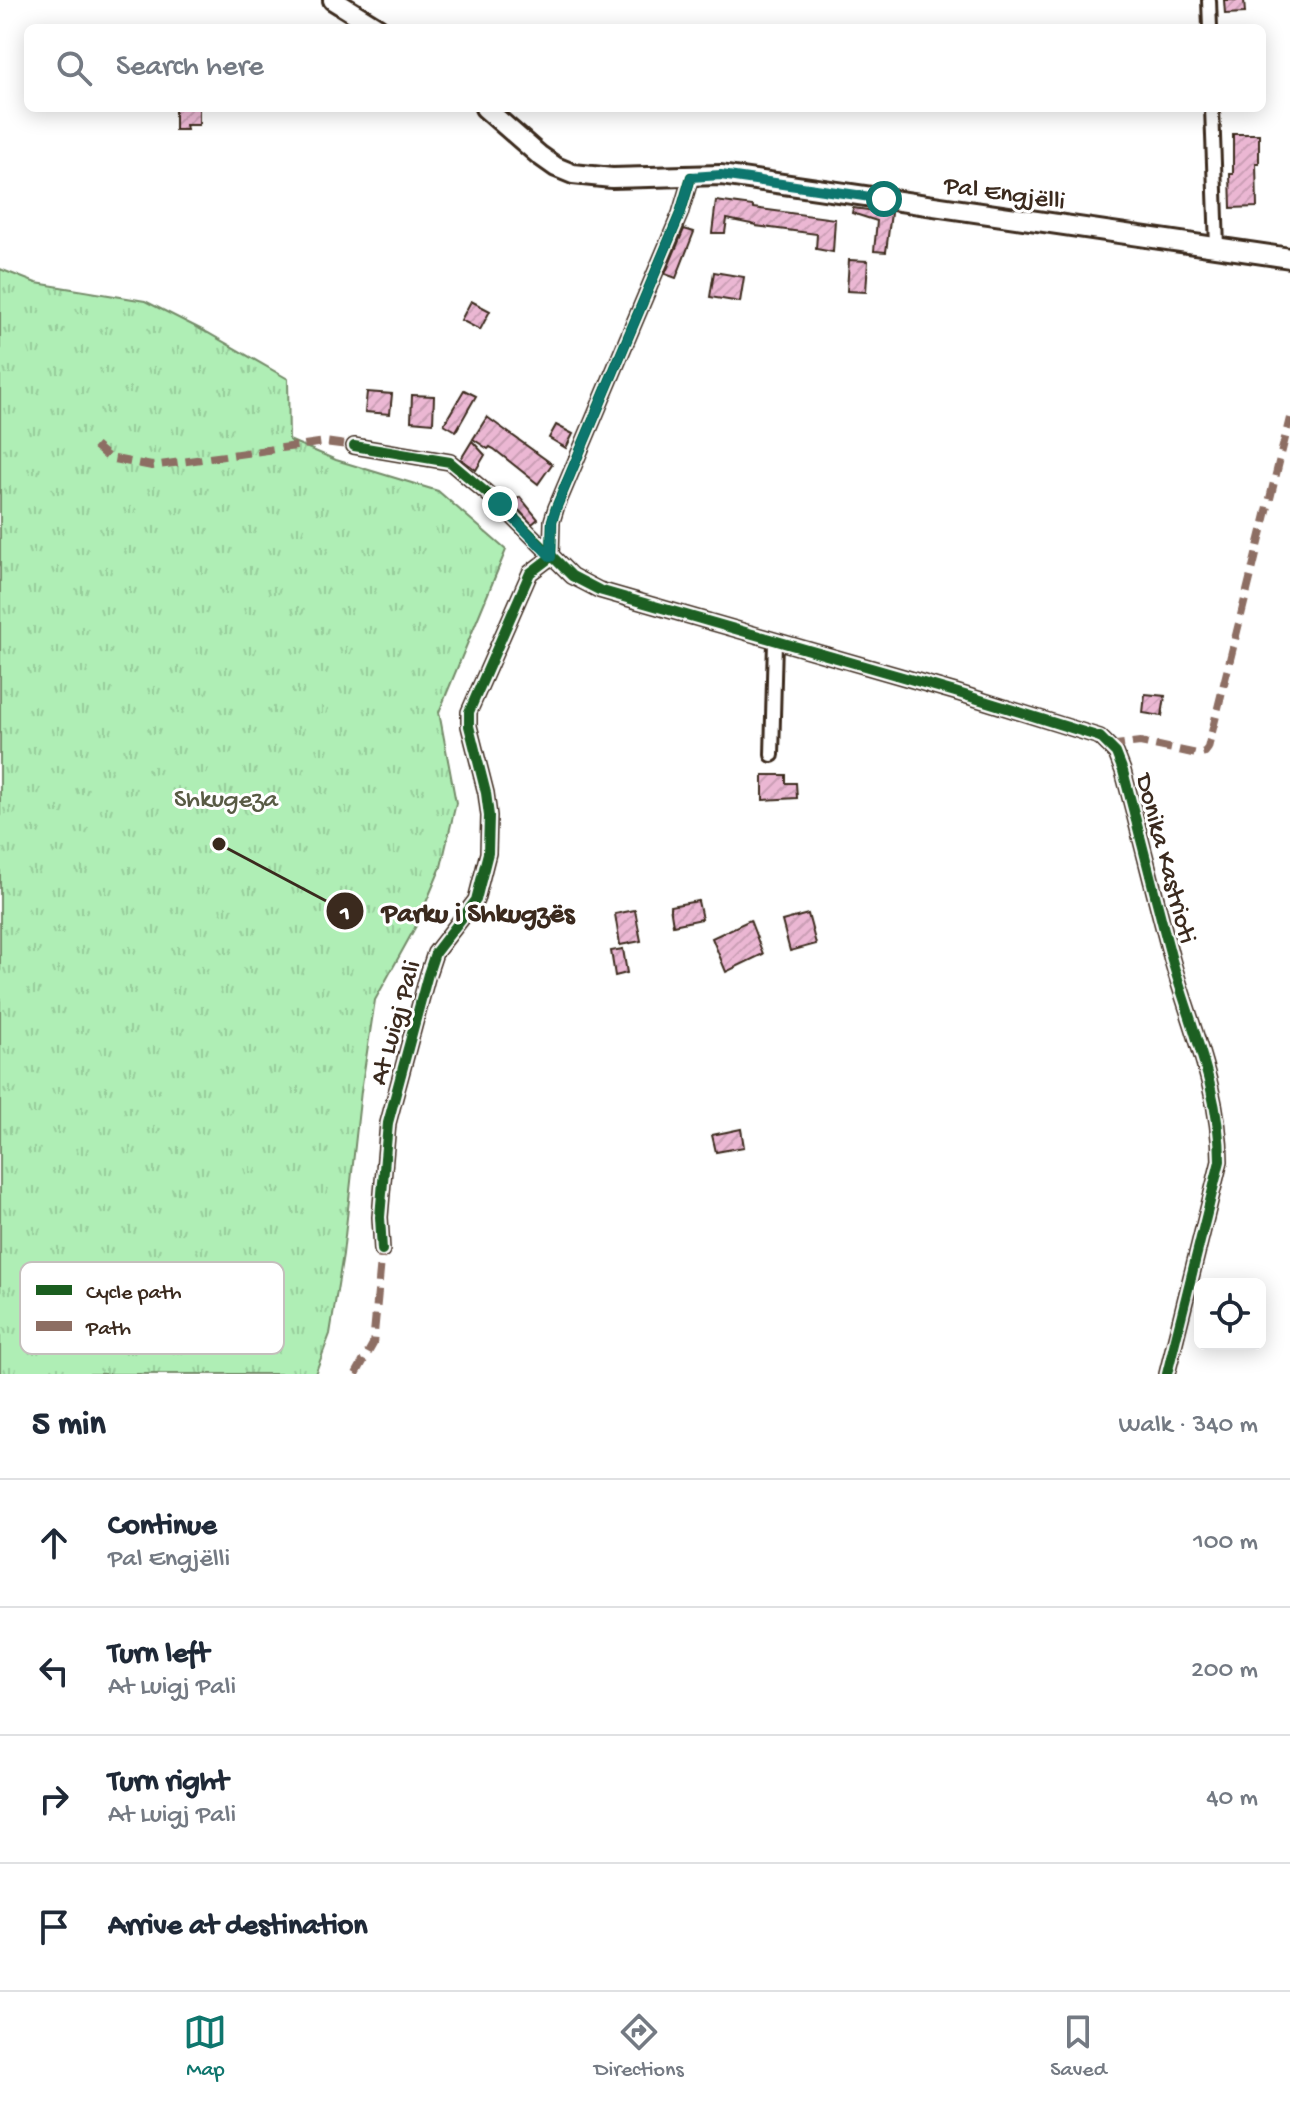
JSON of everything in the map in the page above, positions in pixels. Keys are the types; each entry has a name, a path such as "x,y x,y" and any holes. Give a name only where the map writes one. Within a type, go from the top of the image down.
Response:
{"main road":[{"path":"333,0 372,24"},
{"name":"Pal Engjëlli","path":"492,114 539,155 573,174 590,177 721,175 1290,258"}],"street":[{"path":"1209,0 1210,24"},
{"path":"1212,112 1217,247"},
{"path":"551,557 552,521 556,508 680,214 691,177"},
{"path":"354,446 450,462 500,504 551,557"},
{"name":"Donika Kastrioti","path":"551,557 572,576 599,590 925,683 1100,737 1116,753 1173,961 1213,1091 1220,1136 1220,1161 1167,1374"},
{"name":"At Luigj Pali","path":"382,1250 380,1217 388,1123 435,953 476,900 488,853 486,793 469,726 469,712 530,573 551,557"},
{"path":"772,755 775,641"}],"green space":[{"name":"Shkugeza","path":"0,269 36,283 145,301 208,333 288,379 289,440 336,460 438,491 506,550 439,712 456,803 441,867 417,924 375,1000 361,1091 343,1254 330,1334 315,1374 0,1374"}],"building":[{"path":"1224,0 1244,0 1245,13 1225,14"},
{"path":"175,112 199,112 199,125 186,125 187,130 175,130"},
{"path":"1233,134 1259,134 1257,207 1231,208"},
{"path":"716,201 835,219 833,252 816,249 817,234 727,219 725,233 712,233"},
{"path":"853,208 891,213 886,252 874,251 877,221 852,213"},
{"path":"684,229 694,232 676,278 665,274"},
{"path":"849,260 868,261 866,292 847,291"},
{"path":"714,272 744,277 740,302 710,297"},
{"path":"471,301 490,311 480,330 461,320"},
{"path":"464,390 476,396 456,431 444,424"},
{"path":"367,392 392,394 390,414 365,412"},
{"path":"412,395 434,396 433,423 411,421"},
{"path":"487,417 552,464 538,484 494,449 488,449 473,439"},
{"path":"556,425 573,434 566,448 549,438"},
{"path":"472,441 485,455 476,470 461,459"},
{"path":"520,497 538,519 532,524 512,503"},
{"path":"1145,694 1165,696 1162,716 1143,713"},
{"path":"763,775 786,775 786,783 796,783 797,798 763,800"},
{"path":"698,901 702,919 673,925 670,906"},
{"path":"635,910 641,941 620,945 615,914"},
{"path":"808,914 816,944 790,951 782,921"},
{"path":"750,920 763,954 726,972 712,938"},
{"path":"623,949 627,973 615,976 611,951"},
{"path":"741,1129 744,1147 716,1152 712,1135"}],"marked path":[{"path":"1108,746 1140,742 1197,754 1208,748 1290,418"},
{"path":"95,446 109,458 152,466 325,442 354,446"},
{"path":"356,1374 373,1344 382,1250"}],"cycle path":[{"path":"382,1250 380,1217 388,1123 435,953 476,900 488,853 486,793 469,726 469,712 530,573 551,557 552,521 556,508 680,214 691,177"},
{"path":"354,446 450,462 500,504 572,576 599,590 1100,737 1116,753 1172,960 1210,1084 1219,1135 1220,1161 1167,1374"}],"place":[{"name":"Parku i Shkugzës","path":"219,844"}],"route":[{"path":"500,504 551,557 552,521 556,508 680,214 691,177 721,175 884,199"}]}
